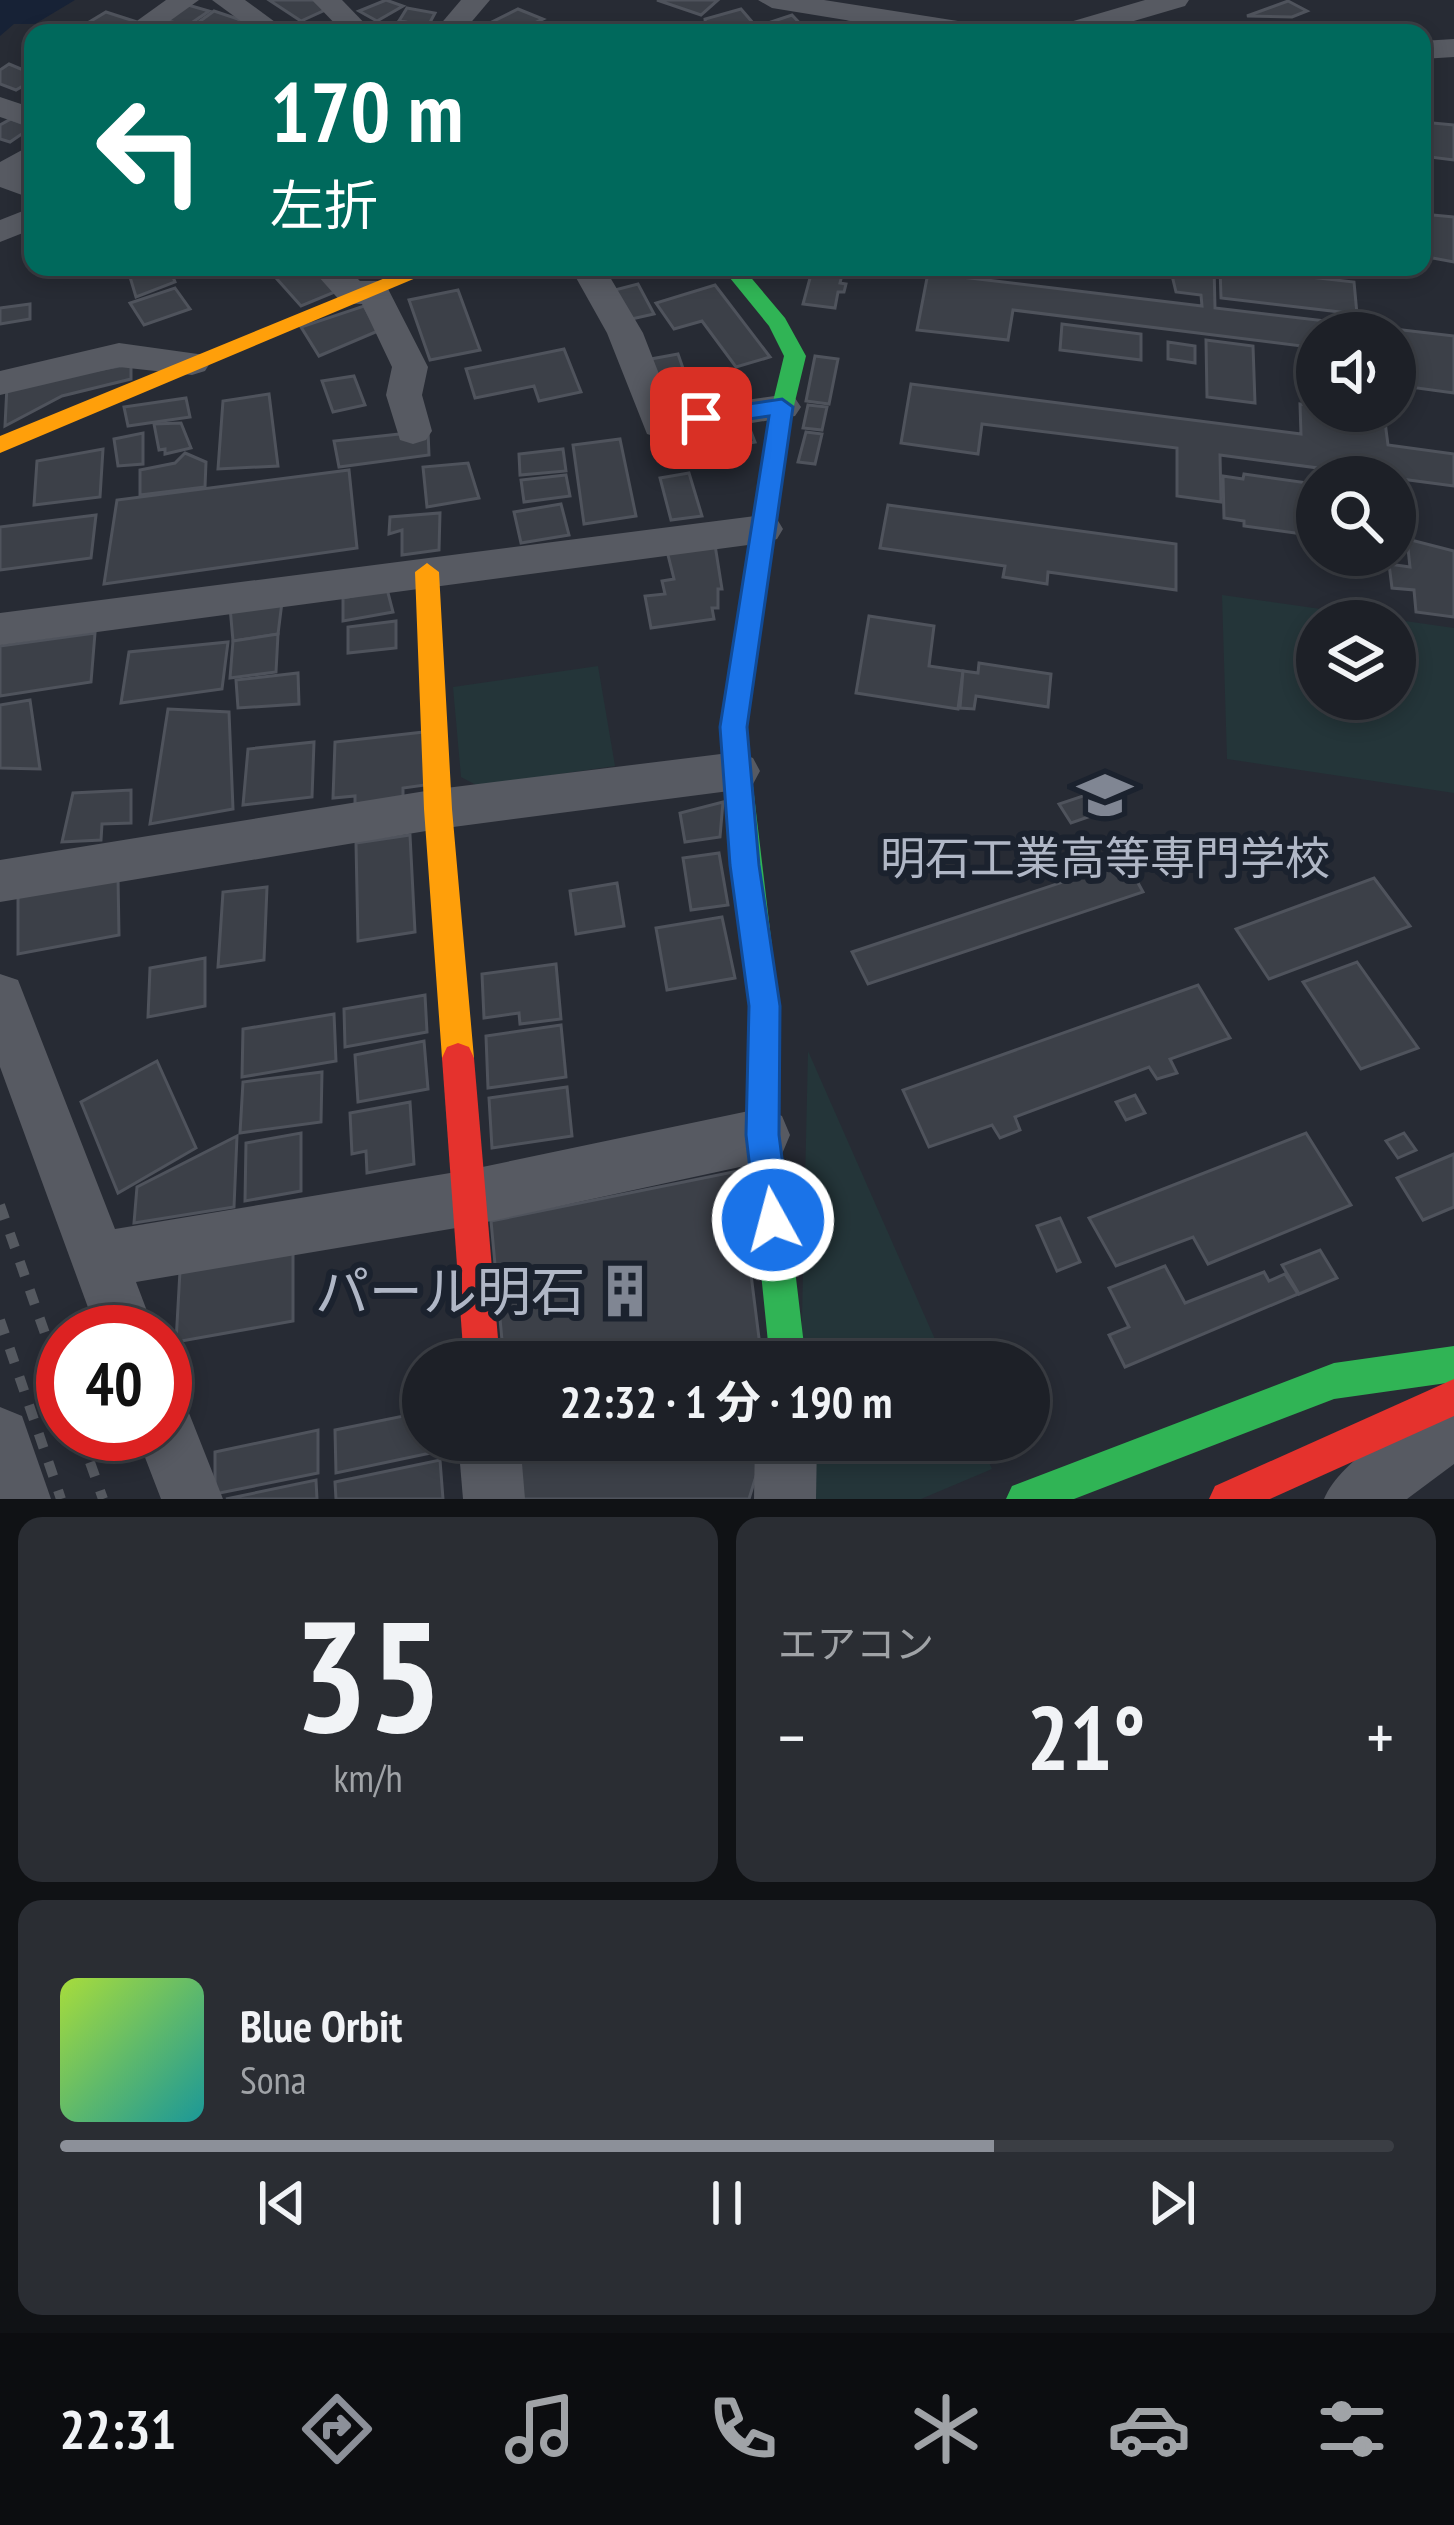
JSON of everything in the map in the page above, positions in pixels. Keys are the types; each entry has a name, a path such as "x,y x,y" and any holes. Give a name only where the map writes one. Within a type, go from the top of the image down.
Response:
{"street":[{"path":"148,24 185,0"},
{"path":"226,0 262,24"},
{"path":"326,0 351,24"},
{"path":"454,24 476,0"},
{"path":"871,16 911,0"},
{"path":"1093,24 1168,1"},
{"path":"785,2 921,24"},
{"path":"785,2 811,24"},
{"path":"24,159 0,176 24,185"},
{"path":"340,276 363,292 410,367 404,395 413,431"},
{"path":"0,445 407,276"},
{"path":"592,276 625,333 660,424 782,407"},
{"path":"739,276 778,323 795,356 782,407 733,727 764,1006 763,1135 786,1341"},
{"path":"0,383 119,355 192,363"},
{"path":"0,629 763,529"},
{"path":"427,572 438,809 480,1341"},
{"path":"0,881 438,809 737,770"},
{"path":"0,997 116,1305"},
{"path":"98,1260 468,1198 763,1135"},
{"path":"1024,1499 1334,1381 1454,1364"},
{"path":"1239,1494 1454,1396"},
{"path":"1355,1499 1454,1427"},
{"path":"0,1438 20,1499"},
{"path":"177,1461 192,1499"},
{"path":"491,1461 494,1499"},
{"path":"785,1499 786,1461"}],"shaded area":[{"path":"1222,595 1296,606 1296,720 1416,720 1416,623 1454,628 1454,793 1227,759"},
{"path":"598,666 615,766 478,786 461,777 453,687"},
{"path":"808,1051 936,1341 801,1341"},
{"path":"799,1461 988,1461 992,1469 921,1499 798,1499"}],"water":[{"path":"0,0 75,0 35,24 14,24 0,36"}],"building":[{"path":"269,0 314,0 325,10 301,21"},
{"path":"386,0 403,6 377,21 359,11"},
{"path":"657,0 718,0 701,15"},
{"path":"1288,1 1307,11 1292,17 1247,16"},
{"path":"188,5 209,11 190,24 165,20"},
{"path":"407,8 435,13 429,24 399,21"},
{"path":"518,9 543,19 532,24 494,21"},
{"path":"741,9 753,23 705,24 705,19"},
{"path":"214,11 241,20 235,24 196,24"},
{"path":"106,12 134,21 129,24 86,24"},
{"path":"792,15 800,24 765,24"},
{"path":"9,64 24,70 24,85 16,90 0,84 0,70"},
{"path":"11,119 24,124 24,132 10,142 0,139 0,125"},
{"path":"1431,123 1454,125 1454,160 1431,157"},
{"path":"1431,215 1454,217 1454,262 1431,258"},
{"path":"130,276 173,276 175,282 136,297"},
{"path":"328,276 342,289 301,306 276,278"},
{"path":"811,276 842,276 840,283 846,284 844,292 838,292 835,308 803,304"},
{"path":"927,276 1202,306 1201,295 1176,292 1172,276 1214,276 1215,308 1296,317 1296,345 1013,310 1008,340 917,330"},
{"path":"1220,276 1354,282 1357,312 1221,298"},
{"path":"638,284 654,314 627,320 611,291"},
{"path":"715,285 770,357 736,367 702,321 674,329 656,303"},
{"path":"175,288 190,309 144,325 130,303"},
{"path":"458,290 480,350 430,360 409,300"},
{"path":"30,304 30,319 0,324 0,308"},
{"path":"364,306 378,331 319,356 301,327"},
{"path":"1062,324 1141,334 1141,360 1060,350"},
{"path":"1416,332 1454,336 1454,393 1416,388"},
{"path":"1206,340 1253,346 1255,403 1207,397"},
{"path":"1168,342 1195,346 1195,363 1168,359"},
{"path":"564,349 581,392 539,401 534,386 475,398 466,369"},
{"path":"678,354 685,374 658,378 651,359"},
{"path":"815,356 838,359 829,404 806,401"},
{"path":"131,364 131,379 62,396 5,426 7,386"},
{"path":"354,376 365,405 333,412 322,381"},
{"path":"703,382 711,404 669,407 663,388"},
{"path":"911,384 1301,434 1386,432 1388,445 1454,454 1454,486 1416,481 1416,456 1296,456 1296,465 1220,455 1221,502 1177,496 1177,448 982,424 978,454 901,443"},
{"path":"269,394 278,466 218,469 223,401"},
{"path":"186,398 190,417 128,426 124,407"},
{"path":"808,405 827,407 822,430 803,428"},
{"path":"181,423 191,448 165,454 165,449 159,450 154,424"},
{"path":"748,424 755,442 703,451 697,432"},
{"path":"428,431 429,455 339,467 334,441"},
{"path":"806,432 822,434 815,464 798,462"},
{"path":"143,433 143,464 118,466 114,439"},
{"path":"620,439 636,516 584,524 573,445"},
{"path":"103,449 100,497 34,505 37,461"},
{"path":"563,449 566,471 520,475 519,454"},
{"path":"185,453 206,462 205,487 140,495 140,470 175,463"},
{"path":"468,463 479,498 427,507 423,467"},
{"path":"349,470 357,548 104,584 117,500"},
{"path":"689,473 702,516 671,520 660,478"},
{"path":"1244,474 1296,481 1296,533 1244,526 1244,521 1224,518 1223,476 1243,479"},
{"path":"566,475 570,496 524,502 521,480"},
{"path":"561,504 569,535 521,543 514,512"},
{"path":"888,505 1176,544 1176,590 1048,572 1047,584 1003,577 1005,566 880,548"},
{"path":"440,513 439,550 402,555 402,530 389,534 390,517"},
{"path":"96,515 91,558 0,570 0,527"},
{"path":"1416,541 1454,551 1454,617 1416,612 1414,590 1392,588 1390,576 1416,576"},
{"path":"715,545 722,589 718,589 718,608 712,608 714,619 651,628 645,596 665,594 662,581 674,579 667,551"},
{"path":"387,589 393,612 343,621 343,598"},
{"path":"282,602 278,634 233,641 230,607"},
{"path":"869,616 934,626 929,666 963,671 958,709 856,693"},
{"path":"396,621 396,648 348,653 348,627"},
{"path":"95,633 91,682 0,696 0,646"},
{"path":"278,634 276,672 230,678 233,641"},
{"path":"228,642 222,689 121,703 129,652"},
{"path":"979,663 1051,674 1048,707 976,696 974,709 960,708 963,671 978,673"},
{"path":"298,673 299,704 238,708 236,680"},
{"path":"30,700 40,769 0,768 0,705"},
{"path":"168,709 229,712 233,809 150,824"},
{"path":"424,732 425,785 403,788 403,799 355,804 355,796 333,798 335,742"},
{"path":"314,742 312,797 243,805 248,749"},
{"path":"131,790 131,823 102,824 101,840 62,842 73,793"},
{"path":"1086,795 1097,814 1071,823 1059,804"},
{"path":"723,802 720,837 685,842 680,813"},
{"path":"410,835 415,932 358,941 356,843"},
{"path":"719,853 728,905 691,910 683,858"},
{"path":"1126,861 1143,892 868,984 852,952"},
{"path":"118,877 119,935 18,954 18,890"},
{"path":"1374,878 1410,926 1269,979 1236,929"},
{"path":"617,883 624,926 576,934 570,891"},
{"path":"267,887 264,960 218,967 223,892"},
{"path":"722,917 735,978 667,990 656,928"},
{"path":"205,958 205,1006 148,1017 150,968"},
{"path":"1357,962 1418,1048 1361,1069 1303,982"},
{"path":"556,964 561,1019 520,1024 519,1013 484,1018 482,974"},
{"path":"1198,985 1230,1038 1170,1059 1177,1073 1157,1079 1149,1067 1015,1117 1020,1130 1000,1138 992,1125 929,1147 903,1090"},
{"path":"425,995 427,1032 345,1047 344,1009"},
{"path":"334,1014 336,1061 242,1077 243,1029"},
{"path":"561,1025 566,1077 488,1088 486,1036"},
{"path":"424,1041 428,1089 358,1102 355,1055"},
{"path":"157,1061 196,1148 118,1193 81,1102"},
{"path":"322,1072 321,1122 240,1133 243,1082"},
{"path":"567,1087 572,1136 492,1148 489,1098"},
{"path":"1135,1095 1145,1113 1126,1120 1116,1102"},
{"path":"410,1102 414,1164 367,1173 366,1151 352,1154 350,1113"},
{"path":"301,1133 301,1191 245,1201 246,1143"},
{"path":"1306,1133 1351,1205 1208,1264 1193,1237 1116,1266 1089,1218"},
{"path":"1404,1133 1416,1150 1398,1158 1386,1141"},
{"path":"237,1136 234,1207 134,1223 137,1187"},
{"path":"1454,1154 1454,1207 1423,1220 1397,1178"},
{"name":"パール明石","path":"738,1171 759,1341 502,1341 491,1221"},
{"path":"1060,1218 1080,1262 1057,1271 1037,1226"},
{"path":"1320,1250 1337,1278 1299,1294 1282,1265"},
{"path":"293,1252 293,1321 192,1339 192,1305 178,1305 180,1271"},
{"path":"1165,1266 1185,1303 1264,1272 1269,1281 1285,1274 1298,1294 1125,1367 1109,1335 1129,1327 1109,1288"},
{"path":"402,1416 402,1459 336,1473 335,1430"},
{"path":"318,1430 318,1473 215,1494 215,1452"},
{"path":"440,1461 443,1499 336,1499 335,1482"},
{"name":"パール明石","path":"513,1461 761,1461 749,1499 516,1499"},
{"path":"316,1480 317,1499 226,1499"}],"railway":[{"path":"0,1205 36,1308"},
{"path":"0,1320 61,1499"},
{"path":"90,1461 103,1499"}],"traffic: fast":[{"path":"739,276 778,323 795,356 780,418 733,727 764,1006 763,1135 786,1341"},
{"path":"1025,1499 1334,1381 1454,1364"}],"traffic: slow":[{"path":"0,445 407,276"},
{"path":"427,572 438,809 458,1058"}],"traffic: jam":[{"path":"458,1058 480,1341"},
{"path":"1228,1499 1454,1397"}],"place":[{"name":"明石工業高等専門学校","path":"1105,795"},
{"name":"パール明石","path":"625,1291"}],"route":[{"path":"701,418 782,407 733,727 764,1006 763,1135 773,1220"}]}
